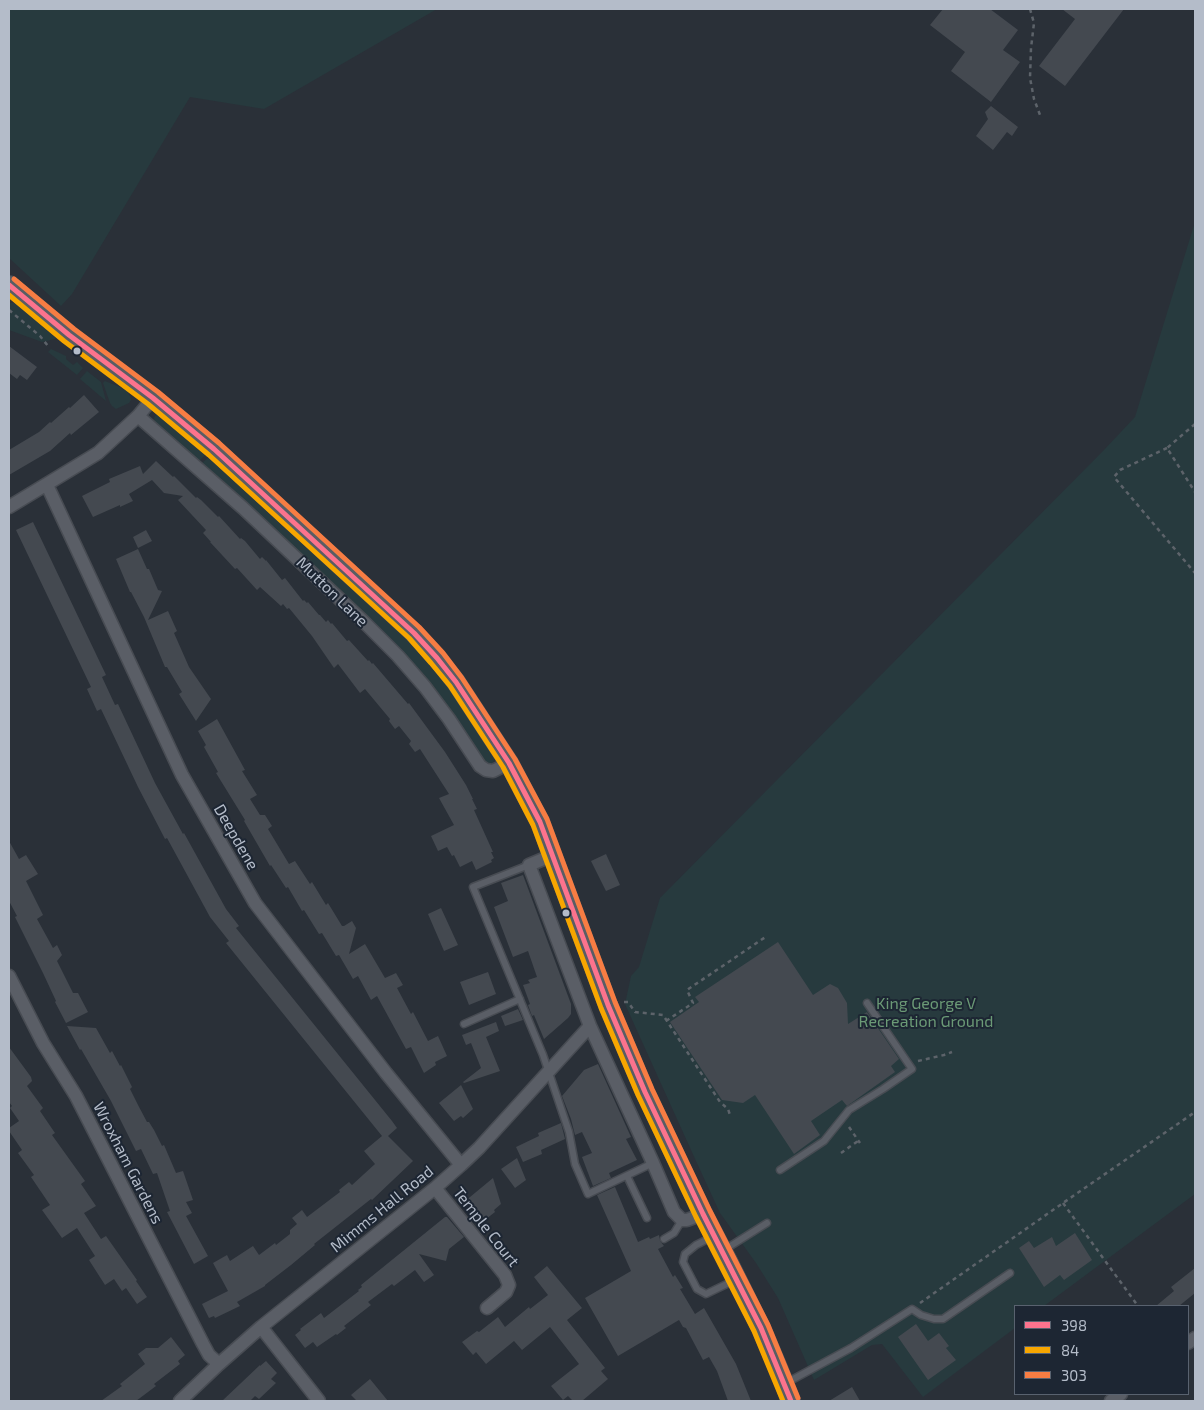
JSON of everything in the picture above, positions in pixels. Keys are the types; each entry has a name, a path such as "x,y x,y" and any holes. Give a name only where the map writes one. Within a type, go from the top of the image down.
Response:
{"main road":[{"name":"Mutton Lane","path":"10,288 153,398 236,468 414,633 438,658 456,682 509,763 540,822 612,1014 645,1092 703,1214 761,1328 791,1401"}],"street":[{"path":"9,507 98,452 138,416 153,398"},
{"name":"Mutton Lane","path":"138,416 243,508 384,642 420,681 450,719 480,766 493,772 509,763"},
{"name":"Deepdene","path":"46,485 182,775 255,903 386,1073 461,1165"},
{"path":"553,855 529,865 590,1026 674,1212 682,1220 688,1220 703,1214"},
{"name":"Wroxham Gardens","path":"10,981 42,1043 76,1096 203,1344 209,1355 218,1364"},
{"name":"Mimms Hall Road","path":"180,1401 218,1364 261,1327 435,1188 461,1165 479,1148 590,1026"},
{"name":"Temple Court","path":"435,1188 505,1275 509,1285 506,1292 487,1308"},
{"path":"261,1327 319,1401"}],"lane":[{"path":"529,865 472,887 544,1055 569,1132 575,1164 588,1194 653,1163"},
{"path":"464,1024 520,999"},
{"path":"780,1170 824,1141 849,1110 912,1069 867,1003"},
{"path":"627,1176 647,1218"},
{"path":"664,1239 674,1234 682,1220"},
{"path":"737,1279 706,1294 697,1289 683,1262 685,1254 696,1245 719,1243 767,1223"},
{"path":"785,1384 851,1348 912,1308 934,1319 943,1319 1010,1273"}],"path":[{"path":"1030,9 1034,23 1030,78 1034,99 1040,115"},
{"path":"9,310 40,336 48,346"},
{"path":"1195,424 1167,448 1120,470 1114,477 1195,573"},
{"path":"1167,448 1195,492"},
{"path":"666,1021 693,1002 687,990 767,936"},
{"path":"618,1002 628,1002 635,1012 662,1016 720,1102 728,1109 730,1116"},
{"path":"908,1064 952,1052"},
{"path":"912,1308 1195,1112"},
{"path":"840,1153 859,1142 843,1117"},
{"path":"1063,1203 1137,1305"}],"green space":[{"path":"9,9 437,9 264,109 190,97 72,294 61,306 9,258"},
{"name":"King George V Recreation Ground","path":"1195,222 1195,1194 1045,1305 1014,1305 1014,1329 923,1397 882,1344 872,1345 814,1380 778,1298 756,1263 720,1213 696,1161 625,1004 631,976 639,967 660,898 1135,417"},
{"path":"10,303 21,305 57,335 55,339 42,342 9,330"},
{"path":"51,349 66,356 66,359 73,365 77,362 83,368 77,375 48,352"},
{"path":"87,371 101,382 106,401 80,379"},
{"path":"105,381 127,391 131,400 129,403 116,409 112,406 103,383"},
{"path":"160,414 207,453 199,461 155,422 155,416"},
{"path":"210,456 421,651 452,690 495,757 493,763 486,763 436,691 398,647 248,503 202,463"}],"building":[{"path":"943,9 990,9 1018,30 1003,50 1020,62 991,102 951,71 965,52 930,25"},
{"path":"1062,9 1124,9 1065,86 1039,66 1075,19"},
{"path":"991,106 1018,127 1012,136 1007,132 993,150 976,136 988,119 985,112"},
{"path":"9,346 37,367 27,380 20,375 17,379 9,373"},
{"path":"84,395 99,412 71,435 70,433 50,451 9,475 9,450 39,432"},
{"path":"156,461 196,498 201,500 219,516 240,539 245,541 260,559 262,557 266,560 282,580 285,578 303,601 308,602 326,622 328,620 332,623 347,641 349,640 368,661 373,663 409,703 445,752 466,785 477,809 474,810 493,852 491,852 494,858 491,860 492,862 476,870 472,861 460,867 454,855 452,856 447,847 438,851 431,836 454,825 439,798 449,794 420,749 415,752 409,744 411,741 399,726 395,729 389,721 390,719 365,689 360,693 338,664 334,668 312,636 289,608 287,609 283,604 281,606 260,587 257,590 237,568 235,569 203,533 206,530 178,500 183,496 164,493 152,480 129,494 133,501 93,517 82,496 110,482 109,479 140,466 143,474"},
{"path":"33,522 106,675 102,677 115,705 118,704 155,783 183,834 226,909 239,926 236,928 392,1121 397,1128 388,1136 413,1161 372,1200 314,1244 265,1286 237,1302 240,1306 215,1318 214,1316 209,1318 202,1304 228,1291 213,1263 227,1255 230,1261 253,1246 259,1255 275,1243 276,1245 290,1234 290,1230 297,1224 292,1218 302,1210 307,1217 340,1192 339,1190 349,1182 352,1185 375,1164 364,1151 382,1136 226,943 229,941 210,917 167,838 165,839 101,709 97,711 87,689 91,687 16,530"},
{"path":"146,530 152,541 138,548 133,537"},
{"path":"138,549 158,590 162,591 148,620 168,611 177,631 174,633 189,667 211,699 196,721 179,694 182,692 167,667 165,667 144,617 130,592 116,559"},
{"path":"217,719 245,770 242,771 257,795 250,799 260,815 265,815 272,826 268,829 289,864 295,861 310,884 312,882 326,905 328,903 342,926 352,921 356,928 349,954 365,944 385,978 396,973 403,985 397,988 411,1014 413,1012 428,1041 438,1036 447,1056 435,1062 436,1065 424,1073 411,1047 406,1049 377,996 371,1000 358,976 353,979 339,955 336,956 322,933 319,934 304,910 302,911 288,887 286,888 270,866 216,773 218,772 204,747 206,745 198,731"},
{"path":"9,841 19,859 26,855 38,874 26,881 43,915 37,919 53,948 57,945 62,955 57,961 73,993 78,993 88,1012 66,1023 9,901"},
{"path":"606,854 620,885 606,891 591,861"},
{"path":"523,875 571,1004 571,1014 568,1018 544,1039 534,1015 532,1016 523,985 530,983 528,980 537,977 528,951 513,957 494,907 508,901 501,883"},
{"path":"441,908 458,945 444,951 428,914"},
{"path":"778,942 813,995 830,984 838,988 847,1003 848,1024 867,1012 899,1059 891,1066 895,1072 847,1106 842,1100 811,1121 820,1135 794,1154 755,1095 743,1103 722,1100 670,1022 699,1002 695,997"},
{"path":"488,972 496,994 469,1005 460,982"},
{"path":"518,1009 523,1020 505,1026 501,1016"},
{"path":"496,1022 499,1031 486,1037 500,1071 464,1083 481,1068 471,1043 466,1045 462,1035"},
{"path":"67,1026 96,1028 110,1053 112,1051 121,1065 132,1087 130,1089 138,1105 162,1146 164,1145 176,1173 183,1171 193,1200 186,1202 192,1213 186,1216 208,1256 194,1264 167,1212 170,1211 157,1173 153,1174 141,1149 136,1151 111,1101"},
{"path":"9,1047 31,1077 32,1081 27,1086 43,1108 40,1111 55,1133 52,1135 85,1181 81,1184 96,1206 84,1213 101,1239 106,1236 147,1297 137,1304 126,1288 122,1291 114,1279 105,1285 89,1260 95,1256 77,1228 62,1238 42,1210 50,1205 31,1177 34,1175 18,1153 22,1150 9,1131 9,1128 19,1121 10,1108 12,1106 9,1102"},
{"path":"598,1064 631,1137 626,1139 637,1160 609,1173 611,1178 593,1186 582,1157 592,1153 582,1132 575,1135 562,1096 584,1070"},
{"path":"461,1085 473,1109 463,1118 461,1116 454,1121 439,1103"},
{"path":"561,1123 565,1139 541,1150 542,1154 523,1162 516,1147 539,1136 538,1133"},
{"path":"517,1158 526,1180 515,1188 501,1169"},
{"path":"493,1178 501,1204 494,1210 495,1212 481,1223 464,1202"},
{"path":"615,1187 638,1242 659,1235 660,1241 664,1246 658,1249 673,1277 675,1275 683,1288 680,1289 695,1314 704,1308 736,1364 751,1401 728,1401 717,1371 709,1357 703,1360 686,1328 683,1327 679,1320 618,1356 585,1298 631,1271 597,1195"},
{"path":"445,1217 464,1237 449,1249 446,1261 419,1254 434,1275 424,1282 415,1270 368,1302 371,1305 344,1326 346,1328 337,1335 317,1347 313,1342 305,1348 295,1335 300,1329 321,1313 324,1318 359,1291 362,1287 361,1285"},
{"path":"1075,1233 1092,1260 1064,1280 1060,1275 1044,1287 1019,1248 1029,1241 1034,1248 1052,1237 1056,1246"},
{"path":"547,1266 582,1308 567,1320 605,1368 601,1371 608,1379 582,1401 573,1401 568,1396 563,1400 551,1386 579,1364 550,1327 522,1350 514,1341 486,1364 476,1352 473,1355 462,1342 498,1317 505,1327 529,1307 530,1309 548,1295 534,1277"},
{"path":"1195,1268 1195,1293 1180,1305 1157,1305 1174,1291 1171,1287"},
{"path":"916,1324 928,1341 939,1333 949,1346 946,1348 956,1360 928,1380 898,1337"},
{"path":"171,1337 185,1355 178,1361 180,1364 154,1384 156,1386 136,1401 101,1401 122,1386 120,1384 145,1364 138,1354 146,1348 158,1348"},
{"path":"266,1361 277,1373 271,1379 276,1383 259,1399 255,1396 250,1401 222,1401 260,1365"},
{"path":"370,1379 388,1401 357,1401 351,1395"},
{"path":"852,1387 860,1401 829,1401"}],"transit line":[{"name":"303","path":"14,279 74,329 158,392 219,443 419,627 443,653 462,678 515,759 547,819 615,1002 652,1089 710,1211 768,1325 798,1398"},
{"name":"398","path":"9,285 69,335 153,398 214,449 414,633 456,682 509,763 540,822 608,1005 645,1092 703,1214 761,1328 791,1401"},
{"name":"84","path":"9,295 64,341 148,404 209,455 409,638 450,686 503,767 533,825 601,1008 638,1095 696,1217 754,1331 783,1401"}]}
